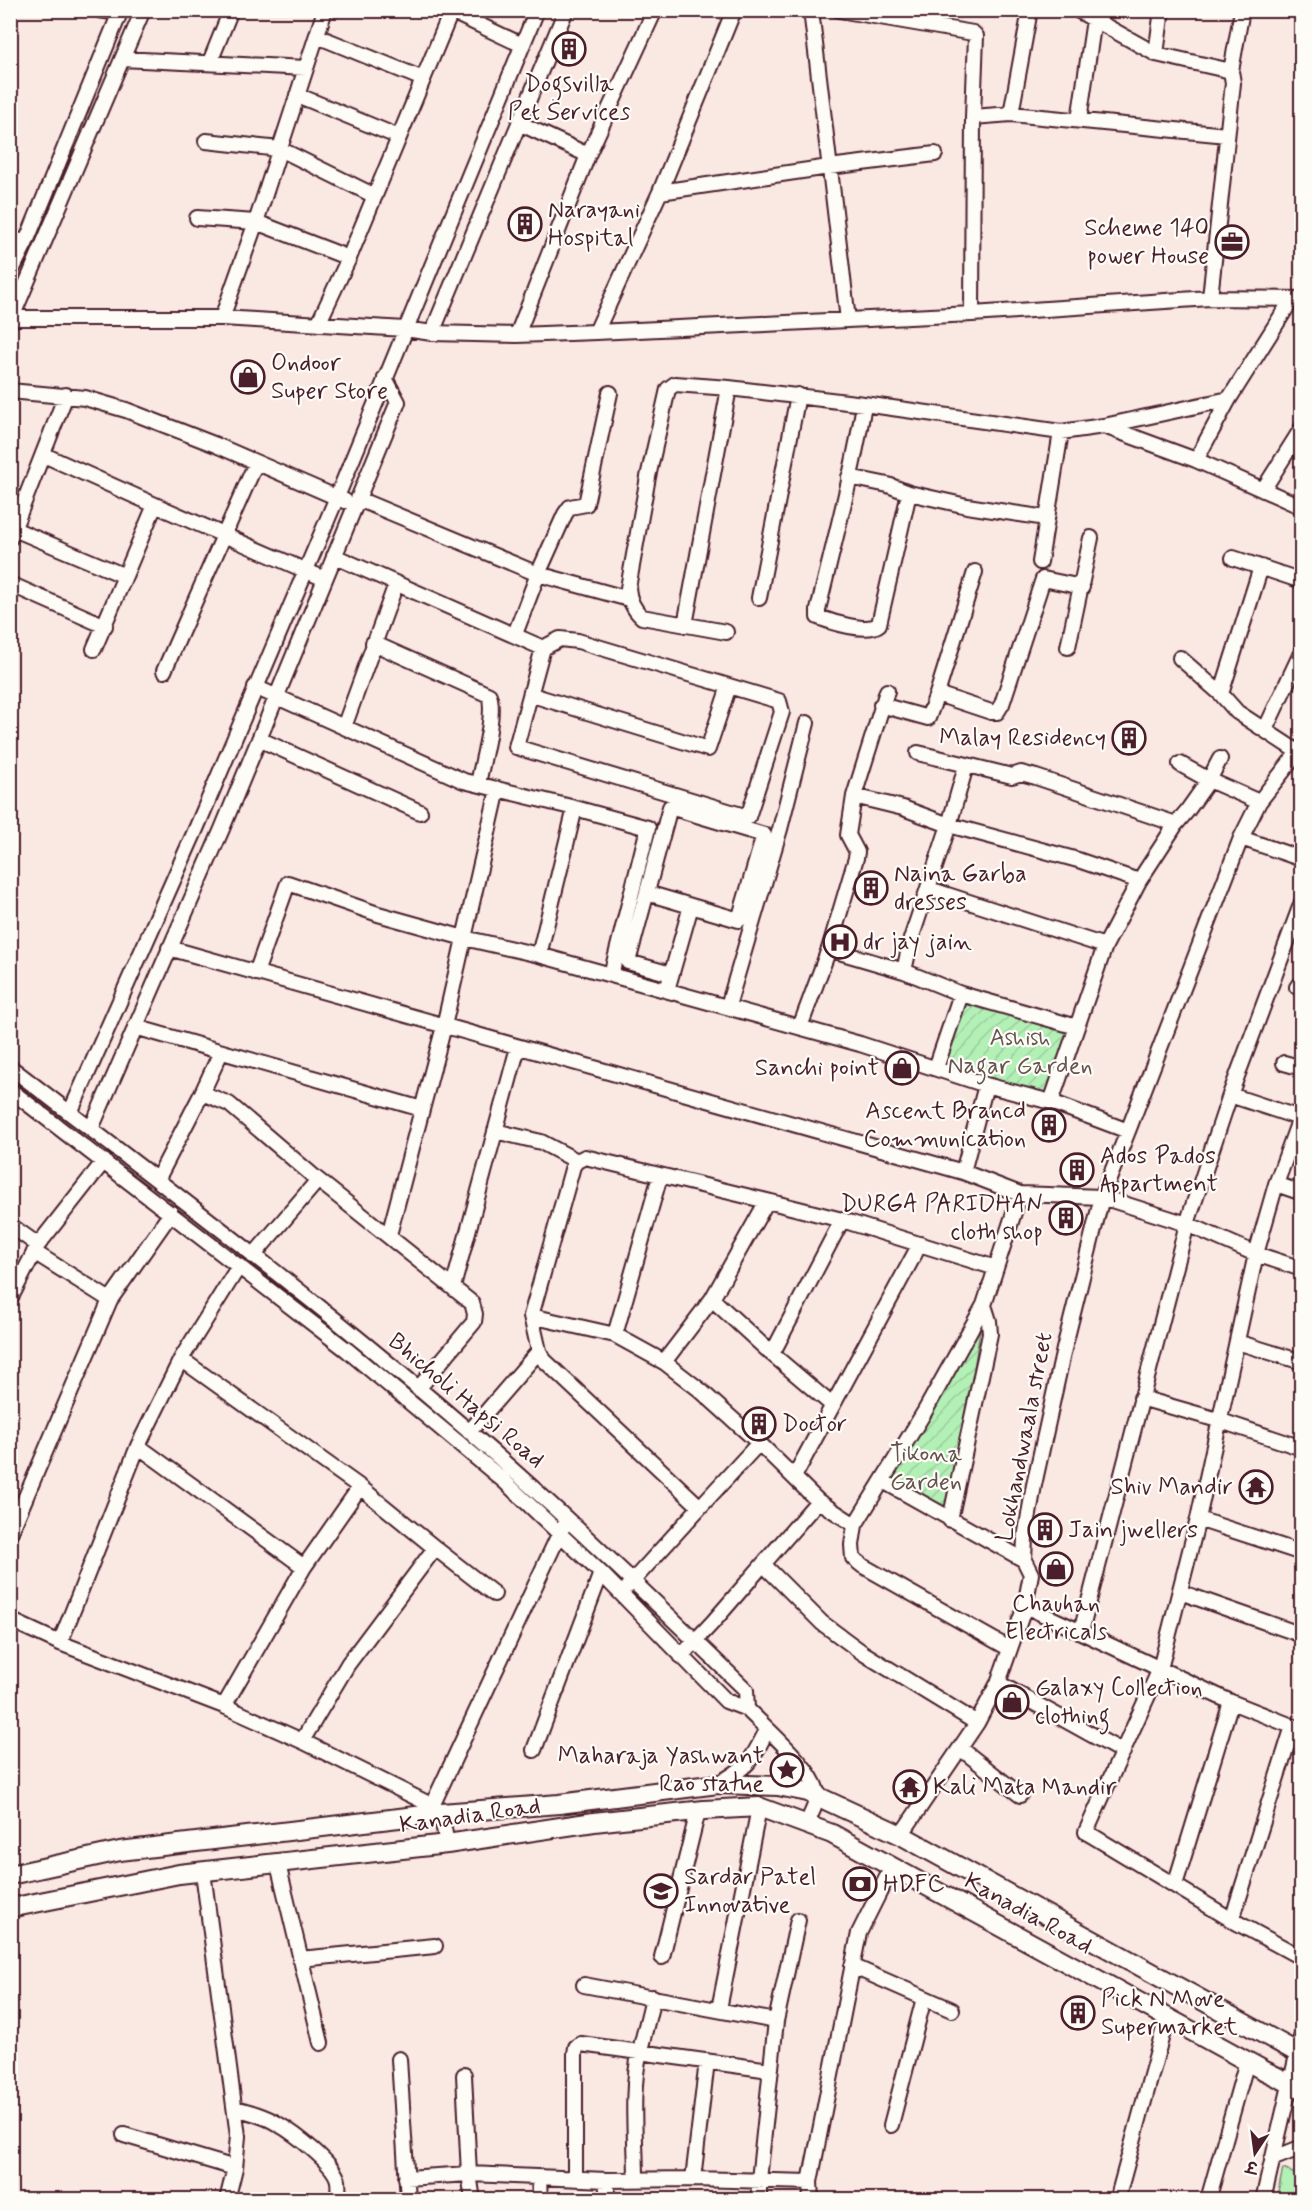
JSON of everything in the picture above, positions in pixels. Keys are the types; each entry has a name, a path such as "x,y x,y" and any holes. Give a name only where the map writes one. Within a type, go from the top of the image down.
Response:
{"main road":[{"name":"Kanadia Road","path":"10,1875 120,1851 437,1809 559,1804 718,1784 778,1786 817,1796 901,1835 1299,2054"},
{"name":"Kanadia Road","path":"10,1908 179,1874 447,1844 594,1822 698,1811 759,1808 832,1834 1296,2087"},
{"path":"175,1845 179,1874"}],"street":[{"path":"10,274 26,242 121,12 99,10"},
{"path":"143,10 11,319 222,318 405,328 432,333 517,334 972,314 1210,298 1297,299"},
{"path":"210,62 231,10"},
{"path":"222,318 325,10"},
{"path":"70,1113 196,829 337,497 537,10"},
{"path":"432,333 566,10"},
{"path":"517,334 588,155 654,10"},
{"path":"596,332 660,192 734,10"},
{"path":"811,10 848,320"},
{"path":"839,10 973,33 976,36 973,117 972,314"},
{"path":"1011,114 1030,10"},
{"path":"1077,10 1094,15 1156,54 1231,71"},
{"path":"1156,54 1162,10"},
{"path":"1210,298 1233,83 1231,71 1242,10"},
{"path":"318,324 375,196 449,11 522,45"},
{"path":"1078,120 1094,15"},
{"path":"317,36 423,79"},
{"path":"122,59 306,68"},
{"path":"297,95 399,137"},
{"path":"973,117 1011,114 1227,135"},
{"path":"519,123 588,155"},
{"path":"206,141 280,149 375,196"},
{"path":"660,192 935,154"},
{"path":"197,218 256,222 349,258"},
{"path":"10,239 26,242"},
{"path":"1196,460 1229,399 1297,299"},
{"path":"91,1129 259,739 398,402 385,378"},
{"path":"726,632 642,617 635,611 629,598 628,588 648,477 668,389 675,384 798,395 1061,432 1104,426 1229,399"},
{"path":"685,625 729,388"},
{"path":"10,392 66,395 126,410 337,497 357,502 538,574 629,598"},
{"path":"515,634 538,574 565,514 570,507 586,504 609,393"},
{"path":"66,395 12,534 125,576"},
{"path":"759,598 798,395"},
{"path":"864,404 857,445 818,617 864,629 874,628 879,624 909,492"},
{"path":"1104,426 1196,460 1302,507"},
{"path":"1263,490 1302,428"},
{"path":"1040,562 1061,432"},
{"path":"44,455 325,579"},
{"path":"164,671 256,464"},
{"path":"849,477 967,506 1046,518"},
{"path":"94,649 155,505"},
{"path":"1068,647 1091,538"},
{"path":"334,556 543,648"},
{"path":"1233,558 1302,581"},
{"path":"1221,694 1261,567"},
{"path":"881,705 928,718 975,572"},
{"path":"937,694 991,712 998,712 1043,579 1082,587"},
{"path":"10,584 105,626"},
{"path":"344,727 396,584"},
{"path":"560,639 578,641 779,701 782,712 748,817 516,747 543,648 560,639"},
{"path":"373,643 489,695 492,703 478,784"},
{"path":"1265,730 1302,651"},
{"path":"1180,658 1221,694 1237,712 1300,750"},
{"path":"532,695 708,749 729,686"},
{"path":"255,687 464,781 648,828 611,975"},
{"path":"800,1027 829,949 857,852 848,834 849,816 887,691"},
{"path":"728,1006 780,829 807,723"},
{"path":"259,739 420,812"},
{"name":"Lokhandwaala street","path":"901,1835 977,1723 998,1683 1025,1606 1031,1574 1024,1560 1025,1538 1034,1485 1064,1349 1102,1197 1240,838 1258,802 1300,750"},
{"path":"918,753 1012,776 1021,773 1176,824"},
{"path":"1051,1102 1105,946 1140,881 1176,824 1209,780 1220,759"},
{"path":"1180,764 1258,802"},
{"path":"904,971 911,939 929,889 966,766"},
{"path":"389,1235 444,1026 498,789"},
{"path":"854,796 903,808 949,825 1078,860 1140,881"},
{"path":"647,893 739,920 764,836 670,807 628,962 671,974"},
{"path":"539,955 575,808"},
{"path":"1240,838 1302,859"},
{"path":"256,973 288,883 378,914 464,938 539,955 800,1027 987,1085 1051,1102 1128,1131"},
{"path":"929,889 1105,946"},
{"path":"1081,1632 1187,1224 1230,1095 1302,902"},
{"path":"667,990 691,906"},
{"path":"169,948 963,1172 1020,1194 1102,1197 1187,1224 1256,1254 1302,1269"},
{"path":"829,949 904,971 961,994 1077,1027"},
{"path":"936,1068 961,994"},
{"path":"135,1027 422,1109"},
{"path":"453,1287 518,1047"},
{"path":"157,1180 221,1052"},
{"path":"1284,1063 1302,1068"},
{"name":"Bhicholi Hapsi Road","path":"10,1067 379,1355 567,1519 746,1690 747,1709 809,1772 817,1788 817,1796"},
{"path":"963,1172 987,1085"},
{"path":"10,1090 347,1350 503,1480 601,1573 726,1701 747,1709"},
{"path":"202,1093 229,1104 318,1180 472,1303 476,1314 474,1322 418,1389"},
{"path":"1230,1095 1300,1118 1276,1184 1256,1254 1198,1519 1160,1669 1086,1832 1232,1920 1302,1958"},
{"path":"495,1131 541,1142 577,1161"},
{"path":"700,1507 544,1360 539,1351 531,1316 573,1166 577,1161 585,1157 842,1220 996,1268"},
{"path":"10,1299 36,1249 104,1161"},
{"path":"615,1335 660,1176"},
{"path":"253,1256 318,1180"},
{"path":"1276,1184 1302,1193"},
{"path":"1010,1649 863,1566 853,1558 852,1545 855,1525 883,1481 984,1305 1020,1194"},
{"path":"664,1362 712,1299 767,1201"},
{"path":"10,1534 110,1300 171,1213"},
{"path":"772,1354 842,1220"},
{"path":"10,1225 36,1249 110,1300"},
{"path":"794,1477 920,1244"},
{"path":"60,1643 138,1446 181,1359 239,1266"},
{"path":"712,1299 832,1405"},
{"path":"950,1520 990,1334 984,1305"},
{"path":"531,1316 615,1335 664,1362 759,1443 818,1501 855,1525"},
{"path":"1237,1342 1302,1362"},
{"path":"469,1432 539,1351"},
{"path":"181,1359 360,1487 494,1594"},
{"path":"1141,1398 1218,1420 1302,1448"},
{"path":"621,1594 759,1443"},
{"path":"138,1446 304,1567"},
{"path":"883,1481 1024,1560"},
{"path":"224,1706 304,1567 360,1487"},
{"path":"681,1656 818,1501"},
{"path":"447,1844 437,1809 567,1519"},
{"path":"1198,1519 1302,1552"},
{"path":"302,1741 348,1665 435,1548"},
{"path":"763,1564 822,1623 863,1653 977,1723"},
{"path":"534,1750 601,1573"},
{"path":"1180,1592 1302,1635"},
{"path":"1025,1606 1231,1702 1297,1728 1232,1920"},
{"path":"10,1620 60,1643 224,1706 302,1741 437,1809"},
{"path":"998,1683 1123,1752"},
{"path":"1175,1885 1231,1702"},
{"path":"718,1784 745,1767 767,1730"},
{"path":"960,1748 1020,1795"},
{"path":"807,1824 817,1796"},
{"path":"719,2009 759,1808"},
{"path":"662,1958 698,1811"},
{"path":"278,1864 321,2043"},
{"path":"811,2199 810,2182 859,1933 892,1868"},
{"path":"202,1872 238,2136 235,2168 227,2199"},
{"path":"759,2199 759,2180 776,2021 798,1920"},
{"path":"300,1959 435,1946"},
{"path":"852,1966 951,2010"},
{"path":"584,1985 776,2021"},
{"path":"636,2180 635,2096 640,2051 653,1997"},
{"path":"891,2125 924,1998"},
{"path":"1117,2199 1167,2017"},
{"path":"1263,2199 1272,2159 1296,2087 1302,2034"},
{"path":"575,2179 576,2047 581,2044 770,2070"},
{"path":"399,2059 408,2199"},
{"path":"693,2179 707,2061"},
{"path":"1208,2199 1247,2061"},
{"path":"464,2075 473,2199"},
{"path":"235,2109 252,2112 279,2124 309,2147 332,2168 338,2180 338,2199"},
{"path":"124,2135 235,2168"},
{"path":"1272,2159 1302,2147"},
{"path":"406,2178 470,2174 607,2180 693,2179 810,2182"},
{"path":"539,2178 540,2199"},
{"path":"607,2180 607,2199"}],"green space":[{"name":"Ashish Nagar Garden","path":"961,994 1077,1027 1045,1101 936,1068"},
{"name":"Tikona Garden","path":"984,1305 951,1515 883,1481"},
{"path":"1283,2169 1300,2176 1297,2199 1276,2200"}],"place":[{"name":"Dogsvilla Pet Services","path":"569,49"},
{"name":"Narayani Hospital","path":"525,224"},
{"name":"Scheme 140 power House","path":"1232,242"},
{"name":"Ondoor Super Store","path":"248,377"},
{"name":"Malay Residency","path":"1129,738"},
{"name":"Naina Garba dresses","path":"871,888"},
{"name":"dr jay jain","path":"840,942"},
{"name":"Sanchi point","path":"902,1068"},
{"name":"Ascent Brancd Communication","path":"1049,1125"},
{"name":"Ados Pados Appartment","path":"1077,1170"},
{"name":"DURGA PARIDHAN cloth shop","path":"1066,1218"},
{"name":"Doctor","path":"759,1424"},
{"name":"Shiv Mandir","path":"1256,1487"},
{"name":"Jain jwellers","path":"1045,1530"},
{"name":"Chauhan Electricals","path":"1056,1569"},
{"name":"Galaxy Collection clothing","path":"1012,1702"},
{"name":"Maharaja Yashwant Rao statue","path":"787,1770"},
{"name":"Kali Mata Mandir","path":"910,1787"},
{"name":"HDFC","path":"860,1884"},
{"name":"Sardar Patel Innovative","path":"661,1891"},
{"name":"Pick N Move Supermarket","path":"1078,2013"}]}
